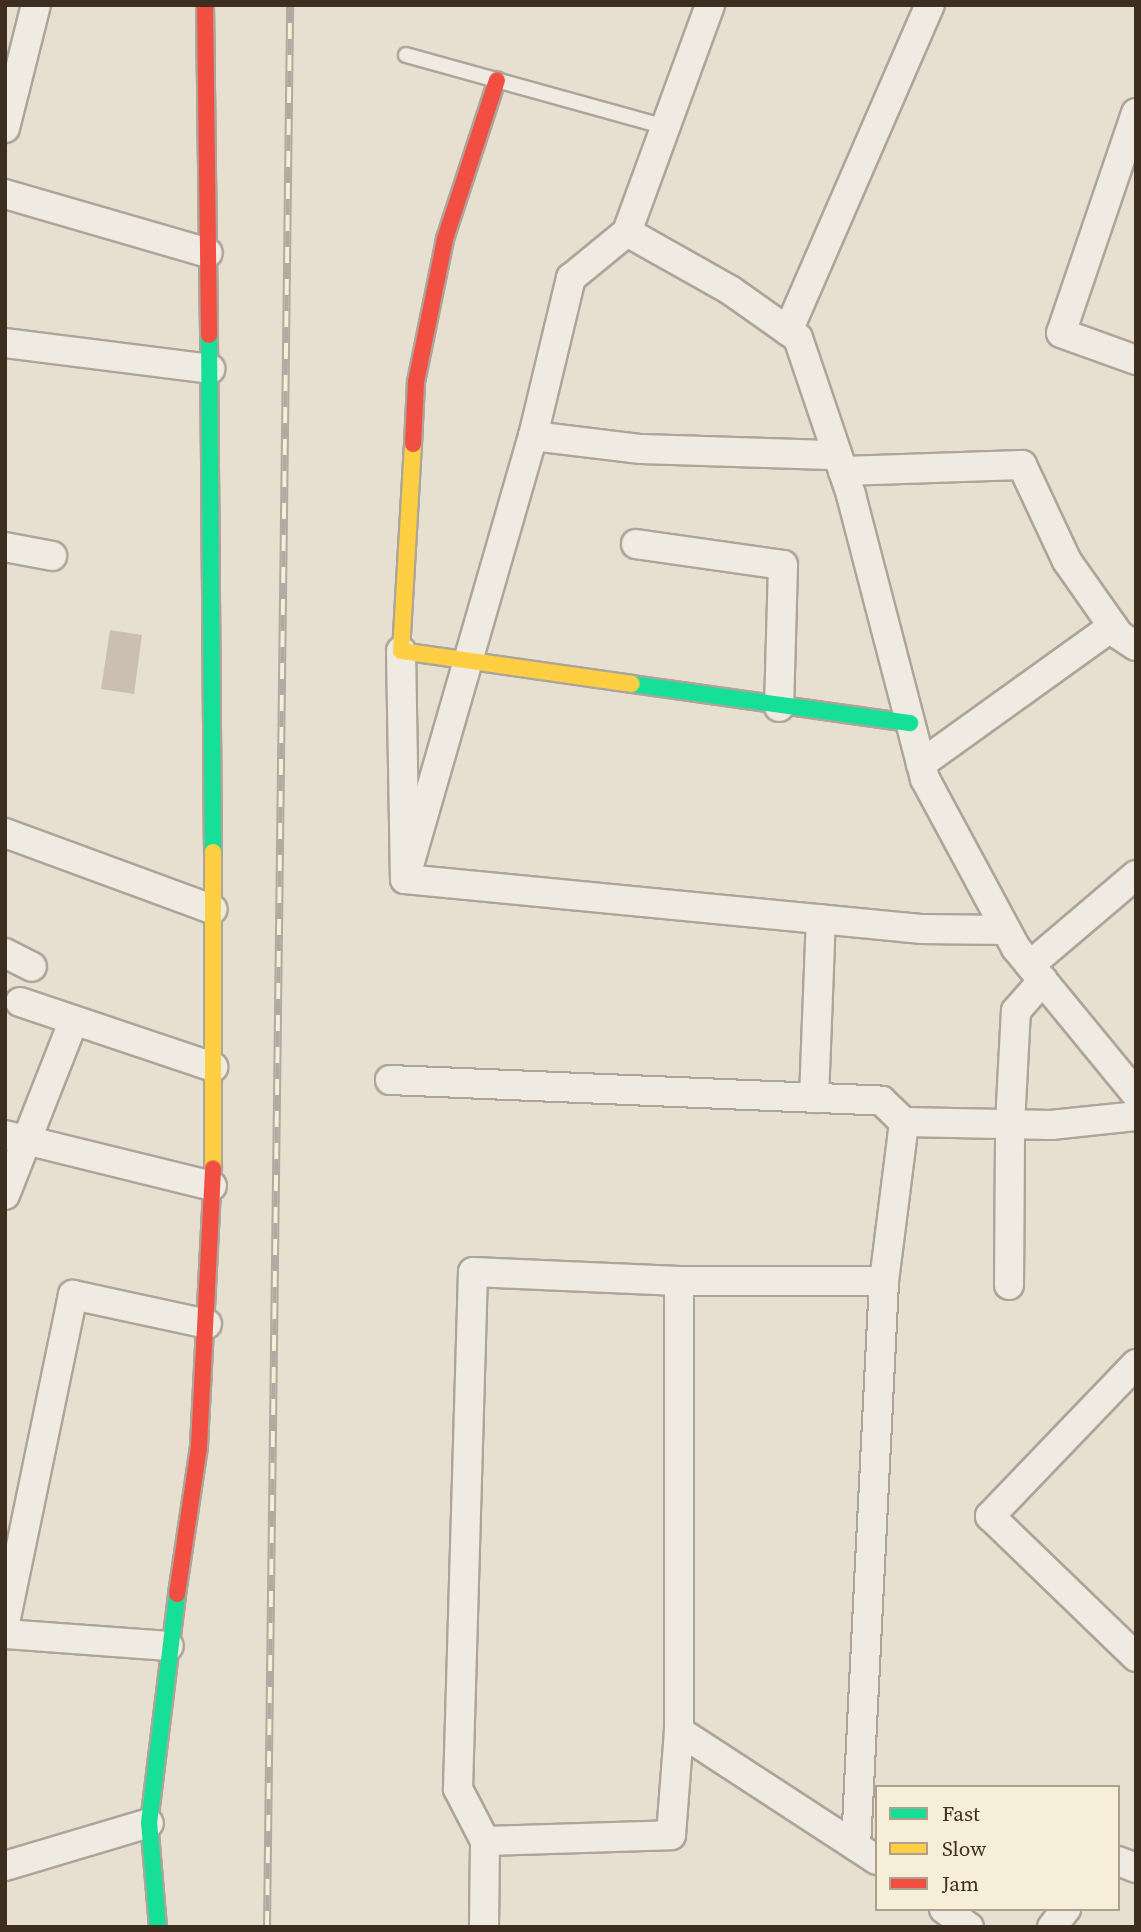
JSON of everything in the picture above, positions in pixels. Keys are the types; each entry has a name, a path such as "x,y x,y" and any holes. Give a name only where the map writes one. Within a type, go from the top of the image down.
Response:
{"street":[{"path":"159,1927 149,1823 169,1646 199,1446 212,1186 210,369 205,5"},
{"path":"405,879 533,436 570,278 627,232 710,5"},
{"path":"789,331 930,5"},
{"path":"5,128 24,20"},
{"path":"405,879 401,651 416,382 445,239 497,80"},
{"path":"1136,113 1061,333 1136,360"},
{"path":"5,194 208,253"},
{"path":"627,232 730,290 798,338 840,463 921,764 1006,930 1037,973 1136,1094"},
{"path":"5,343 210,369"},
{"path":"533,436 641,449 840,463 1022,465 1067,561 1112,626 1136,646"},
{"path":"636,544 783,565 779,707"},
{"path":"5,547 52,556"},
{"path":"921,764 1112,626"},
{"path":"401,651 779,707 911,723"},
{"path":"5,833 212,909"},
{"path":"1009,1285 1010,1124 1016,1011 1037,973 1136,875"},
{"path":"405,879 921,929 1006,930"},
{"path":"814,1098 821,919"},
{"path":"5,953 33,967"},
{"path":"20,1002 212,1068"},
{"path":"5,1195 16,1139 73,1022"},
{"path":"390,1080 882,1101 904,1122 1051,1125 1136,1116"},
{"path":"867,1853 884,1281 904,1122"},
{"path":"16,1139 212,1186"},
{"path":"484,1927 485,1841 458,1789 472,1272 679,1281 884,1281"},
{"path":"485,1841 671,1835 679,1731 679,1281"},
{"path":"5,1623 73,1295 206,1324"},
{"path":"1136,1364 990,1516 1136,1657"},
{"path":"5,1634 169,1646"},
{"path":"679,1731 867,1853"},
{"path":"5,1866 149,1823"},
{"path":"947,1911 969,1927"},
{"path":"1052,1927 1064,1911"}],"lane":[{"path":"406,55 666,127"}],"building":[{"path":"110,630 142,635 134,694 101,689"}],"railway":[{"path":"267,1927 290,5"}],"traffic: fast":[{"path":"209,335 213,852"},
{"path":"632,684 910,723"},
{"path":"158,1927 149,1823 177,1594"}],"traffic: slow":[{"path":"413,444 401,651 632,684"},
{"path":"213,852 213,1168"}],"traffic: jam":[{"path":"205,5 209,335"},
{"path":"413,444 416,382 445,239 497,80"},
{"path":"177,1594 199,1446 213,1168"}]}
